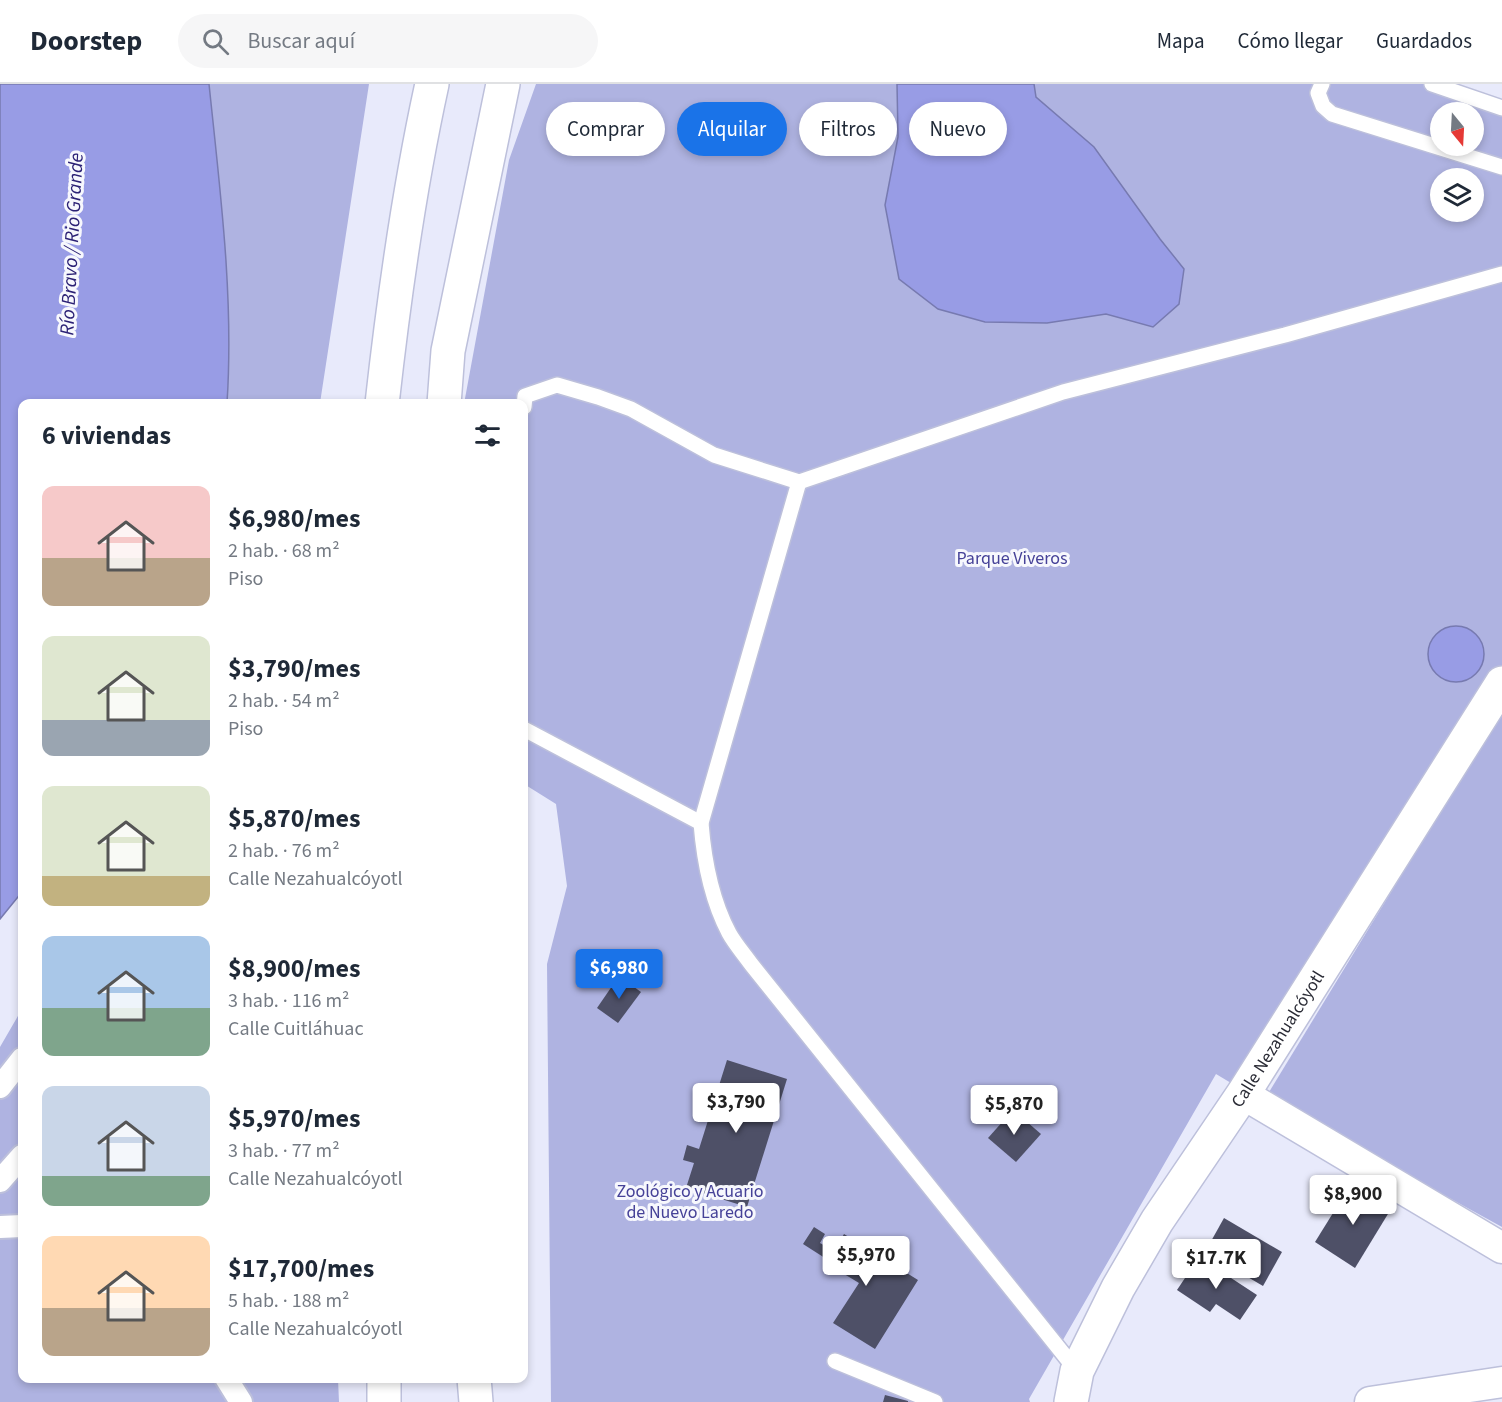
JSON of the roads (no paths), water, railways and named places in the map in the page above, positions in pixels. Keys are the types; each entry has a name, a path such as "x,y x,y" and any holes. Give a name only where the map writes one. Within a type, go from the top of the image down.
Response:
{"main road":[{"path":"383,399 389,338 415,166 432,84"},
{"path":"444,399 448,351 503,87"},
{"name":"Calle Nezahualcóyotl","path":"1074,1387 1118,1288 1157,1221 1243,1094 1502,683"},
{"path":"384,1383 384,1402"},
{"path":"474,1383 476,1402"}],"street":[{"path":"0,1087 18,1064"},
{"path":"1243,1094 1502,1248"},
{"path":"0,1181 18,1161"},
{"path":"0,1227 18,1226"},
{"path":"1370,1402 1502,1382"},
{"path":"229,1383 241,1402"}],"lane":[{"path":"1322,84 1318,93 1323,106 1332,114 1502,167"},
{"path":"1432,84 1502,108"},
{"path":"525,399 525,396 557,385 598,397 631,410 714,455 800,482 1063,392 1285,335 1502,274"},
{"path":"800,482 701,823 704,856 717,906 730,934 758,972 1074,1387"},
{"path":"528,731 701,823"},
{"path":"835,1362 935,1402"}],"water":[{"name":"Río Bravo / Rio Grande","path":"0,84 209,84 225,244 229,323 227,399 18,399 18,897 0,919"},
{"path":"897,84 1034,84 1036,97 1094,147 1184,269 1179,304 1153,327 1106,314 1047,323 985,322 938,309 899,279 885,205 894,156 897,156"},
{"path":"1456,626 1467,628 1476,634 1482,643 1484,654 1482,665 1476,674 1467,680 1456,682 1445,680 1436,674 1430,665 1428,654 1430,643 1436,634 1445,628"}],"park label":[{"name":"Parque Viveros","path":"1012,558"},
{"name":"Zoológico y Acuario de Nuevo Laredo","path":"690,1201"}]}
